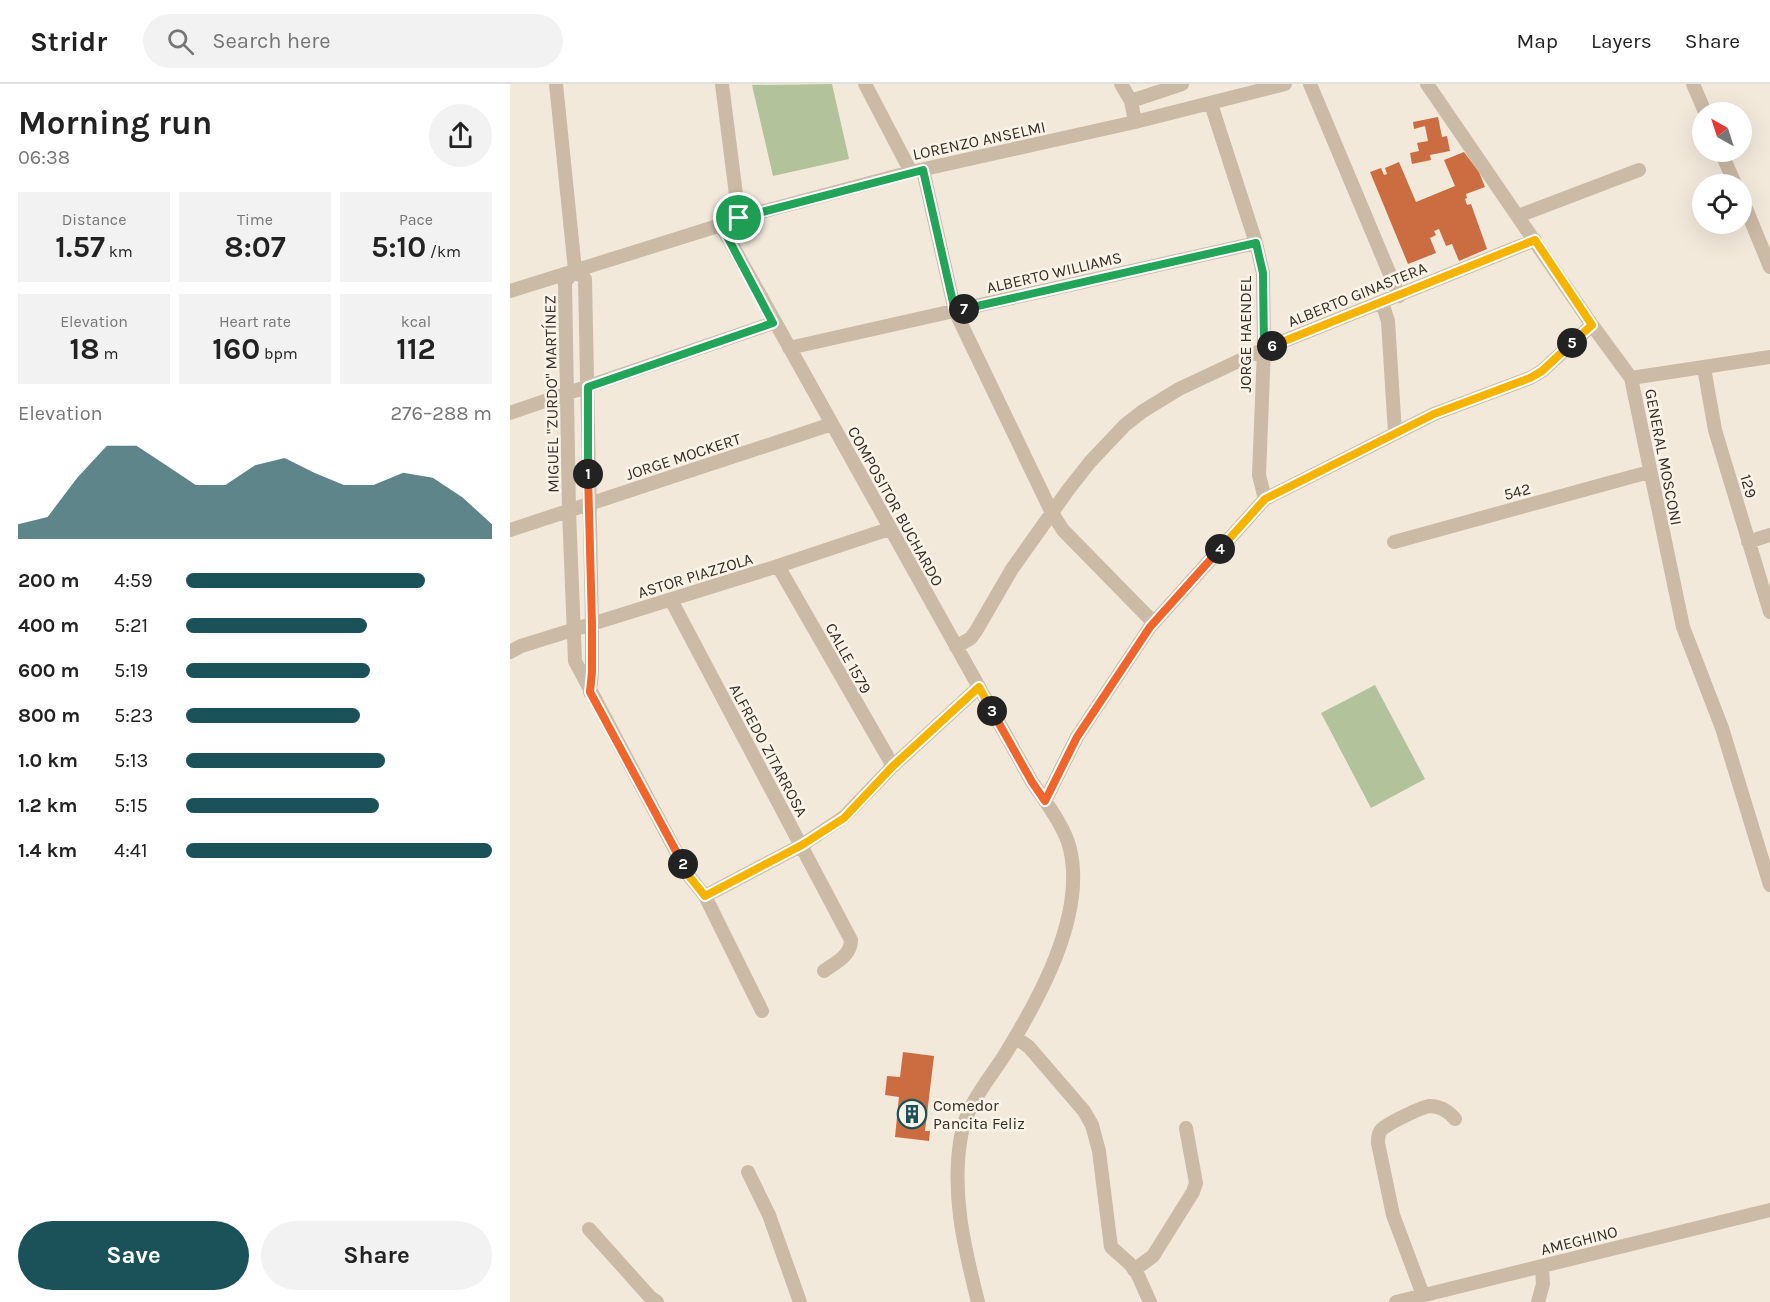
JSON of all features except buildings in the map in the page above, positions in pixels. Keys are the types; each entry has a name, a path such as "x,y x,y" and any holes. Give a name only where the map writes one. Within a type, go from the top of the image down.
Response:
{"street":[{"path":"556,84 575,270 585,279 592,624 590,692"},
{"path":"722,84 739,218"},
{"path":"865,84 917,171 955,311 1052,513 1063,530 1153,622"},
{"path":"1121,84 1131,100 1136,122"},
{"path":"1131,100 1182,84"},
{"name":"LORENZO ANSELMI","path":"510,291 739,218 917,171 1136,122 1285,84"},
{"path":"1310,84 1399,296"},
{"path":"1693,84 1701,102"},
{"name":"GENERAL MOSCONI","path":"1430,85 1592,325 1631,378 1683,627 1722,728 1770,879"},
{"name":"JORGE HAENDEL","path":"1211,104 1256,243 1263,273 1264,349 1259,475 1265,499"},
{"path":"1518,216 1639,170"},
{"path":"1752,223 1770,267"},
{"name":"COMPOSITOR BUCHARDO","path":"721,225 773,323 1070,848 1072,898 1069,919 1056,959 1015,1037 973,1104 962,1131 957,1185 959,1215 978,1302"},
{"name":"ALBERTO GINASTERA","path":"956,647 976,631 1012,569 1090,462 1125,425 1143,411 1179,389 1264,349 1535,240"},
{"name":"ALBERTO WILLIAMS","path":"789,348 1256,243"},
{"name":"MIGUEL \"ZURDO\" MARTÍNEZ","path":"575,270 565,282 569,511 575,661 689,876 705,896 762,1011"},
{"path":"1382,303 1388,321 1395,433"},
{"path":"510,413 773,323"},
{"path":"1045,801 1077,737 1153,622 1265,499 1434,414 1530,378 1542,371 1592,325"},
{"path":"1631,378 1770,357"},
{"name":"129","path":"1704,368 1715,430 1770,612"},
{"name":"JORGE MOCKERT","path":"510,530 832,424"},
{"name":"542","path":"1394,542 1649,472"},
{"name":"ASTOR PIAZZOLA","path":"510,652 520,646 889,529"},
{"path":"1748,542 1770,535"},
{"name":"CALLE 1579","path":"778,566 893,766"},
{"name":"ALFREDO ZITARROSA","path":"671,600 851,940 848,954 824,971"},
{"path":"705,896 802,845 844,818 893,766 979,687"},
{"path":"1015,1037 1029,1047 1084,1111 1092,1125 1099,1150 1111,1247 1134,1270 1150,1302"},
{"path":"1423,1295 1393,1215 1378,1134 1392,1123 1428,1106 1450,1112 1455,1119"},
{"path":"1134,1270 1153,1256 1193,1192 1196,1183 1186,1128"},
{"path":"748,1172 766,1206 800,1302"},
{"name":"AMEGHINO","path":"1396,1302 1770,1210"},
{"path":"589,1229 657,1302"},
{"path":"1538,1302 1543,1284 1542,1267"}],"green space":[{"path":"832,84 849,159 773,176 752,85"},
{"path":"1375,685 1425,779 1371,808 1321,713"}],"place":[{"name":"Comedor Pancita Feliz","path":"912,1114"}],"route":[{"path":"923,170 955,311 1256,243 1263,273 1264,349 1535,240 1592,325 1542,371 1530,378 1434,414 1265,499 1153,622 1077,737 1045,801 979,687 893,766 844,818 802,845 705,896 689,876 590,692 592,624 588,504 588,387 773,323 721,225 739,218 923,170"}]}
